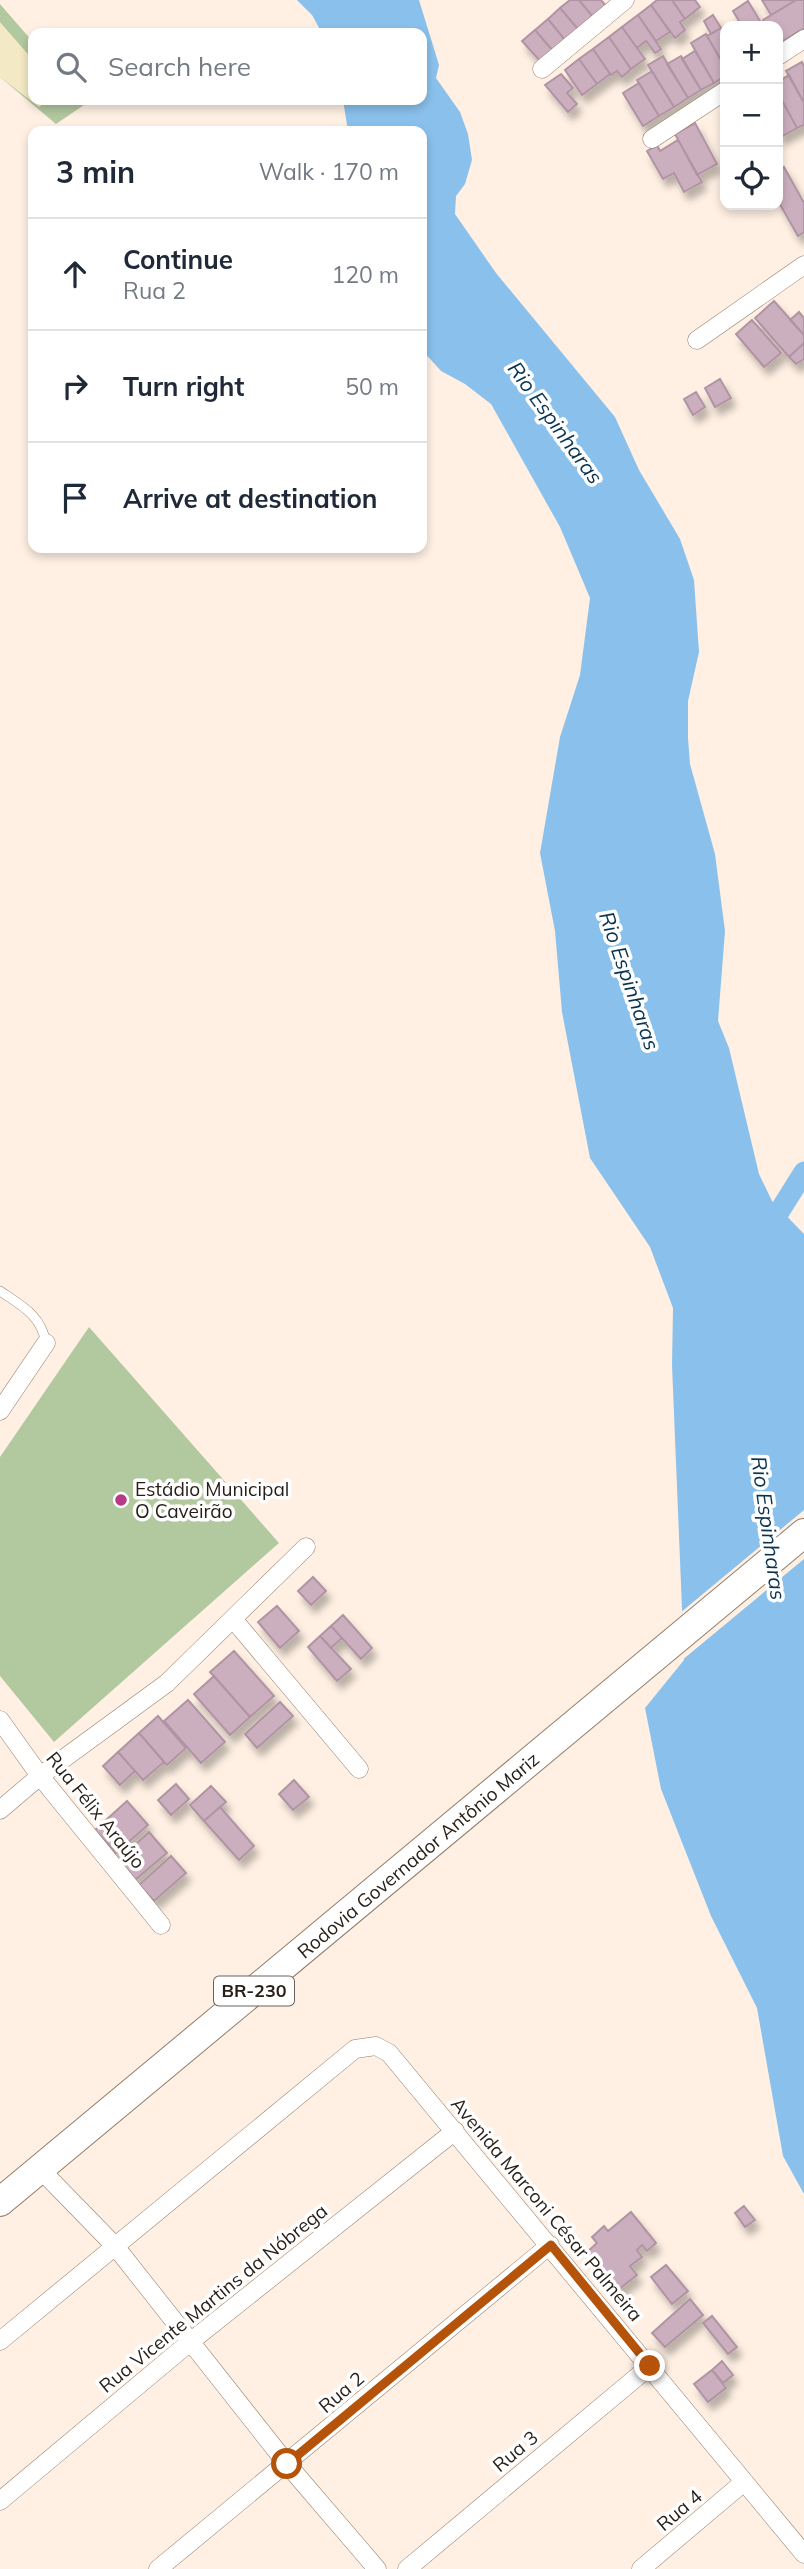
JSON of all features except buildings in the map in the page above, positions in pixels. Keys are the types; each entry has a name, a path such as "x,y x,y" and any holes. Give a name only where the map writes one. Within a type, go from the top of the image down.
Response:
{"highway":[{"name":"Rodovia Governador Antônio Mariz","path":"0,2202 804,1533"}],"street":[{"path":"542,69 625,0"},
{"path":"783,53 804,39"},
{"path":"652,139 720,93"},
{"path":"697,340 804,265"},
{"path":"0,1411 46,1342"},
{"path":"0,1810 40,1776 167,1683 306,1547"},
{"path":"233,1619 359,1769"},
{"name":"Rua Félix Araújo","path":"0,1720 40,1776 161,1925"},
{"name":"Avenida Marconi César Palmeira","path":"115,2246 355,2049 376,2046 389,2053 455,2131 804,2554"},
{"name":"Rua Vicente Martins da Nóbrega","path":"0,2501 190,2342 455,2131"},
{"path":"40,2169 115,2246 287,2464 377,2569"},
{"name":"Rua 2","path":"158,2569 551,2245"},
{"path":"0,2341 115,2246"},
{"name":"Rua 3","path":"407,2569 650,2366"},
{"name":"Rua 4","path":"640,2569 744,2482"}],"lane":[{"path":"0,1290 32,1312 43,1326 46,1342"}],"green space":[{"path":"0,4 28,36 28,100 0,77"},
{"path":"33,105 84,105 56,124"},
{"name":"Estádio Municipal O Caveirão","path":"89,1327 279,1543 54,1742 0,1676 0,1457"}],"sand":[{"path":"0,22 28,54 28,99 0,77"}],"water":[{"name":"Rio Espinharas","path":"297,0 419,0 439,65 436,78 460,112 468,134 472,160 465,184 456,196 455,214 496,273 615,417 639,470 680,539 694,580 699,652 688,701 688,738 690,764 715,854 725,931 718,1021 729,1048 759,1174 772,1201 804,1234 804,1531 683,1633 672,1365 673,1308 650,1247 590,1158 562,1012 555,931 540,853 560,737 580,675 590,598 560,527 491,404 465,384 441,371 427,356 427,126 347,126 344,105 427,105 427,28 319,28 312,15"},
{"path":"804,1539 804,2194 783,2156 757,2008 711,1916 661,1789 645,1708 684,1660 684,1639"}],"pier":[{"path":"804,1510 804,1559 675,1666 681,1659 680,1613"}],"waterway":[{"path":"766,1233 804,1172"}],"place":[{"name":"Estádio Municipal O Caveirão","path":"121,1500"}],"route":[{"path":"287,2464 551,2245 650,2366"}]}
